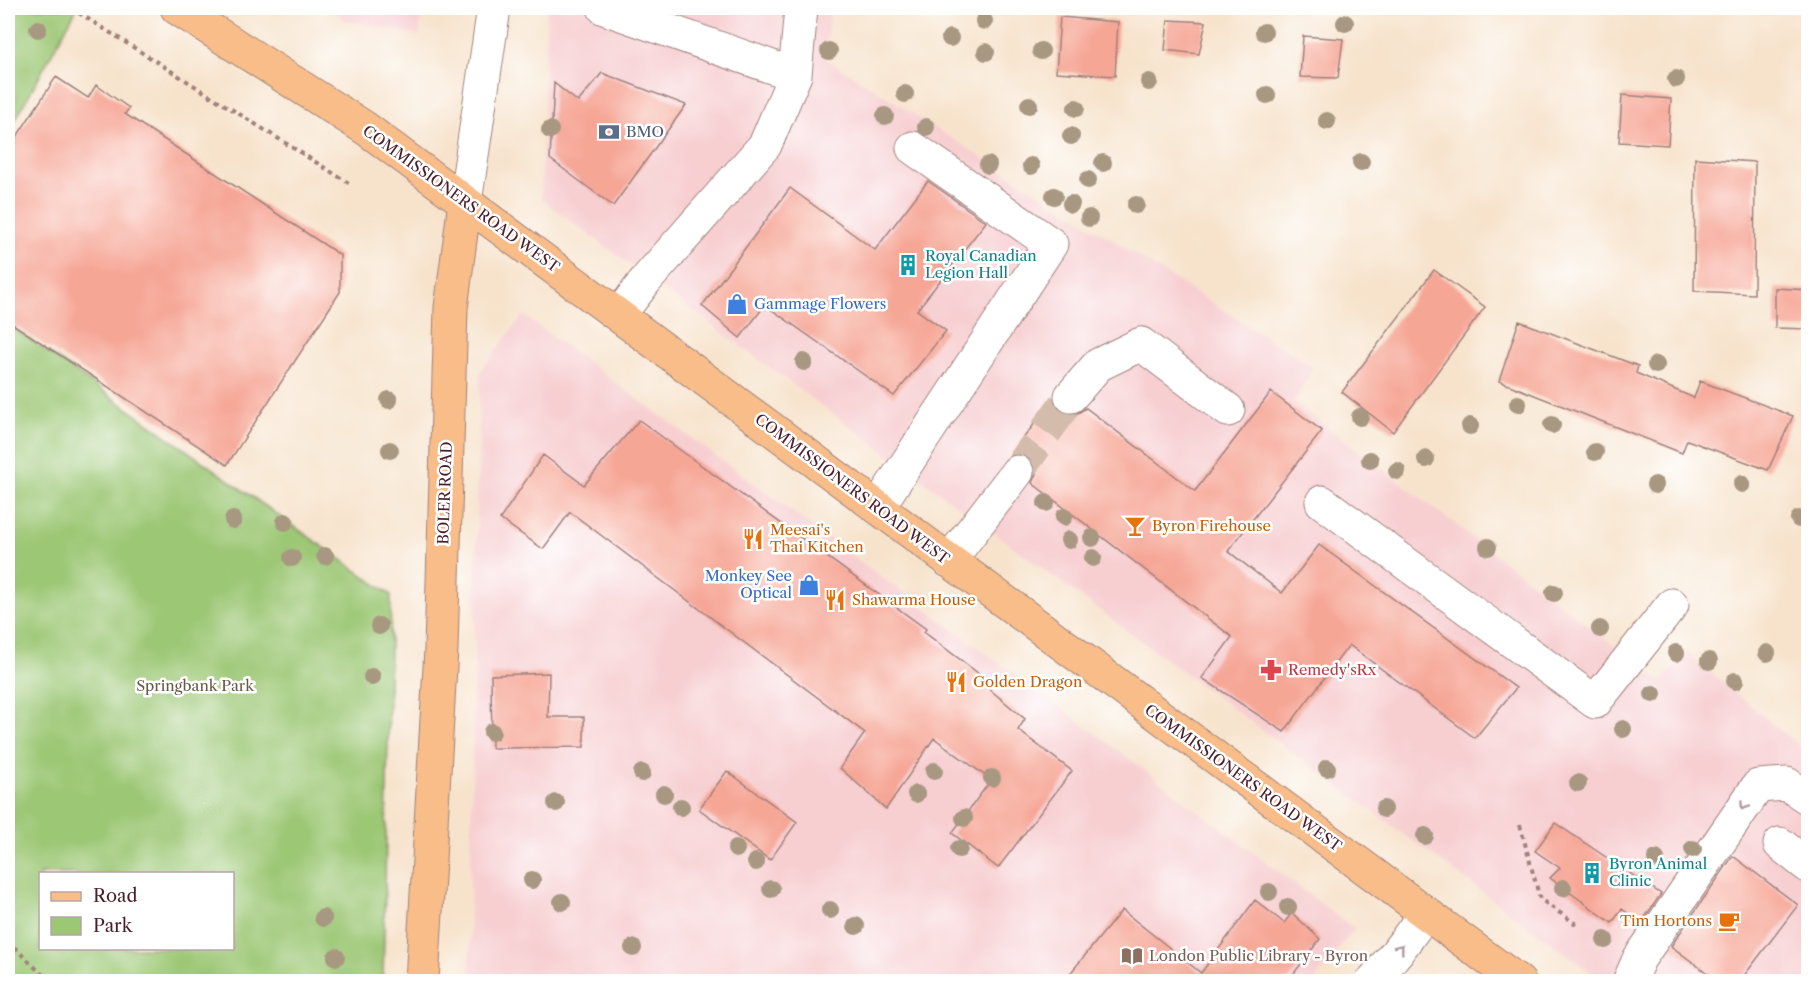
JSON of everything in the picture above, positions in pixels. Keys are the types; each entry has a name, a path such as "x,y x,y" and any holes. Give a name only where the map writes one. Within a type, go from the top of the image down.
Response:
{"main road":[{"name":"COMMISSIONERS ROAD WEST","path":"177,8 365,128 1519,981"},
{"name":"BOLER ROAD","path":"422,981 441,649 451,308 465,202"}],"street":[{"name":"BOLER ROAD","path":"465,202 494,8"},
{"path":"604,8 795,75"},
{"path":"619,315 646,280 765,145 795,75 801,8"},
{"path":"878,507 1051,244 913,148"},
{"path":"1071,396 1098,364 1141,344 1228,410"},
{"path":"949,561 1017,472"},
{"path":"1322,501 1595,702 1672,604"},
{"path":"1629,981 1639,959 1758,786 1787,784 1809,798"},
{"path":"1780,844 1809,866"},
{"path":"1372,981 1426,913"}],"path":[{"path":"72,8 352,185"},
{"path":"1520,825 1540,900 1576,924"},
{"path":"8,940 50,981"}],"shaded area":[{"path":"328,8 421,8 420,35 347,21"},
{"path":"547,8 830,8 825,58 1313,367 1294,402 1661,681 1687,653 1808,753 1808,981 1603,981 541,199"},
{"path":"523,315 1106,741 1354,929 1314,981 470,982 480,372"}],"green space":[{"path":"8,8 77,8 8,133"},
{"name":"Springbank Park","path":"8,324 391,595 383,981 8,981"}],"building":[{"path":"1060,17 1118,22 1115,76 1056,72"},
{"path":"1168,20 1206,22 1199,54 1165,50"},
{"path":"1303,36 1343,39 1338,78 1300,77"},
{"name":"BMO","path":"602,73 686,105 613,206 550,159 554,83 578,102"},
{"path":"56,77 88,98 96,85 129,108 125,114 340,255 340,292 227,465 8,321 8,150"},
{"path":"1622,95 1671,99 1668,145 1619,142"},
{"path":"1695,158 1755,162 1754,294 1694,291"},
{"path":"928,181 986,222 917,310 946,331 894,396 765,305 740,338 702,306 790,188 875,250"},
{"path":"1434,270 1485,307 1393,432 1342,392"},
{"path":"1775,288 1809,290 1809,329 1775,328"},
{"path":"1519,321 1638,366 1636,373 1694,398 1700,381 1793,416 1768,470 1687,440 1682,453 1499,381"},
{"path":"1271,392 1322,431 1228,551 1282,593 1319,545 1516,688 1475,738 1349,645 1284,732 1202,678 1232,637 1032,483 1036,474 1034,464 1028,457 1011,454 1053,400 1058,410 1067,414 1078,413 1086,408 1195,491"},
{"path":"639,420 926,629 924,632 979,674 976,678 1025,719 1018,730 1072,771 998,868 952,833 991,780 934,738 886,809 840,768 865,733 570,512 543,549 500,519 543,455 584,485"},
{"path":"549,673 548,717 584,717 584,747 492,748 491,675"},
{"path":"727,771 797,822 770,860 699,809"},
{"name":"Byron Animal Clinic","path":"1555,823 1661,894 1641,923 1622,909 1612,923 1550,878 1560,868 1535,851"},
{"name":"Tim Hortons","path":"1733,856 1798,905 1740,981 1718,981 1671,946"},
{"name":"London Public Library - Byron","path":"1255,900 1284,923 1292,913 1320,939 1288,981 1064,981 1122,910 1201,973"}],"tunnel":[{"path":"1017,472 1071,396"}],"place":[{"name":"BMO","path":"609,132"},
{"name":"Royal Canadian Legion Hall","path":"908,265"},
{"name":"Gammage Flowers","path":"737,304"},
{"name":"Byron Firehouse","path":"1135,526"},
{"name":"Meesai's Thai Kitchen","path":"753,539"},
{"name":"Monkey See Optical","path":"809,585"},
{"name":"Shawarma House","path":"835,600"},
{"name":"Remedy'sRx","path":"1271,670"},
{"name":"Golden Dragon","path":"956,682"},
{"name":"Byron Animal Clinic","path":"1592,873"},
{"name":"Tim Hortons","path":"1729,921"},
{"name":"London Public Library - Byron","path":"1132,956"}]}
